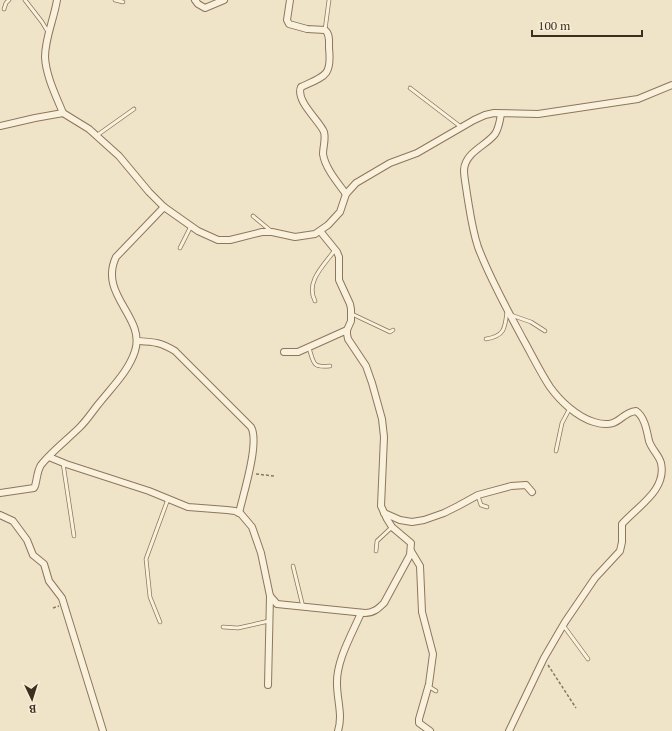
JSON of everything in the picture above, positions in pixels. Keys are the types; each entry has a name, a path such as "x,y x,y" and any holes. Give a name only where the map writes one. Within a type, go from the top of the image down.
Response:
{"street":[{"path":"57,0 45,58 47,71 63,113 96,136 124,161 149,192 164,207 191,226 218,240 230,240 262,232 272,232 295,237 315,234 328,225 340,212 346,194 356,183 385,166 418,153 485,114 524,115 552,113 638,100 672,85"},
{"path":"195,0 198,4 205,8 224,0"},
{"path":"290,0 287,20 289,24 307,29 325,30 328,35 330,57 329,68 326,74 320,79 301,87 301,93 309,112 324,132 324,154 326,162 346,194"},
{"path":"0,126 63,113"},
{"path":"501,114 498,128 494,135 470,157 466,162 464,171 471,222 476,240 498,293 550,387 570,408 593,422 601,424 615,423 632,411 639,413 642,416 650,445 660,458 661,472 656,489 622,524 622,542 620,551 595,578 563,625 544,658 509,731"},
{"path":"0,493 34,488 40,466 82,426 127,368 135,352 137,341 134,325 120,302 112,280 111,271 116,257 164,207"},
{"path":"270,596 277,604 370,613 384,603 411,551 411,543 392,527 381,506 384,437 382,419 366,366 348,339 347,330 352,314 350,304 339,280 339,258 335,250 320,231"},
{"path":"284,352 298,352 347,330"},
{"path":"137,341 164,344 175,351 249,424 253,431 253,454 239,514"},
{"path":"49,457 149,491 188,507 227,510 239,514 247,520 252,527 261,553 270,596 268,685"},
{"path":"384,513 400,520 412,522 424,520 444,513 478,495 522,484 526,485 532,492"},
{"path":"0,515 13,521 27,540 33,555 44,564 49,581 62,598 103,731"},
{"path":"411,551 420,566 422,612 432,649 432,661 428,686 419,719 419,723 430,731"},
{"path":"338,731 340,712 337,685 338,674 343,655 361,613"}],"lane":[{"path":"4,9 6,3 10,0"},
{"path":"26,0 49,34"},
{"path":"115,0 123,2"},
{"path":"325,30 329,0"},
{"path":"410,88 461,127"},
{"path":"96,136 134,109"},
{"path":"253,216 272,232"},
{"path":"180,248 191,226"},
{"path":"314,301 311,290 317,274 335,250"},
{"path":"486,339 500,335 506,325 509,313 531,322 545,331"},
{"path":"352,314 373,323 385,331 390,332 394,330"},
{"path":"309,348 316,366 330,366"},
{"path":"556,451 562,423 570,408"},
{"path":"63,463 74,536"},
{"path":"478,495 481,505 487,507"},
{"path":"160,622 150,597 146,559 168,499"},
{"path":"376,551 377,541 392,527"},
{"path":"293,566 303,607"},
{"path":"223,627 238,628 269,621"},
{"path":"563,625 588,659"},
{"path":"428,686 436,691"}],"path":[{"path":"248,474 274,476"},
{"path":"544,658 576,708"}]}
